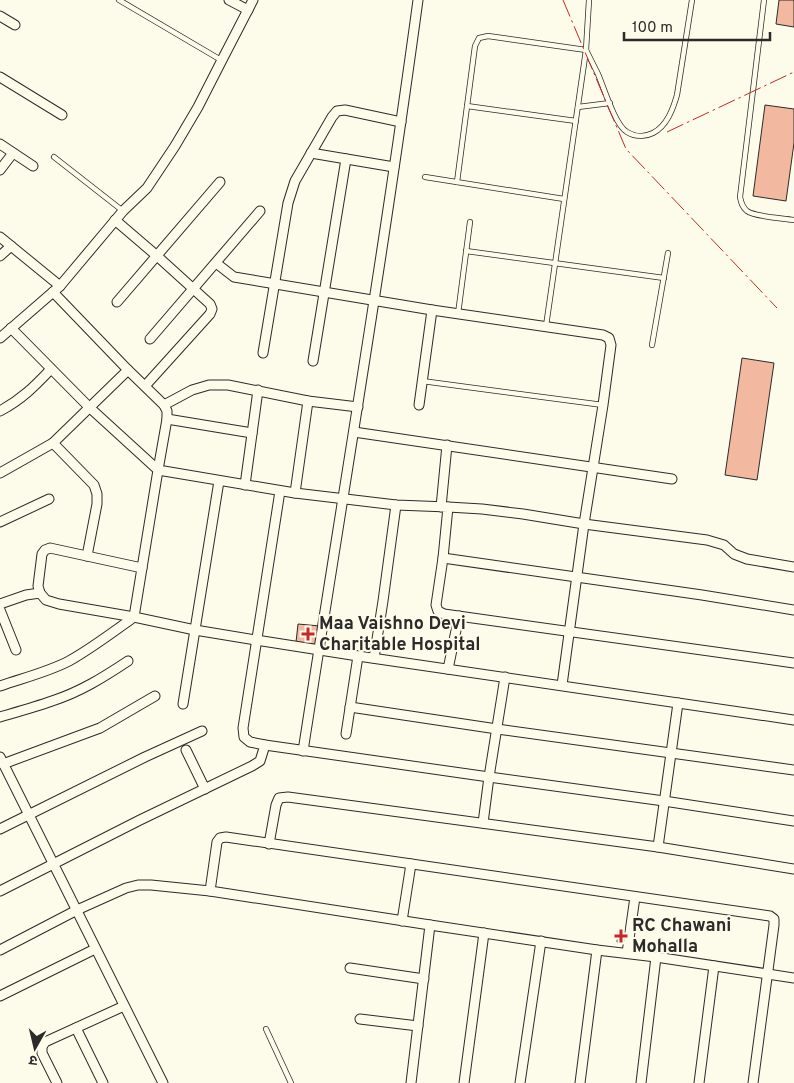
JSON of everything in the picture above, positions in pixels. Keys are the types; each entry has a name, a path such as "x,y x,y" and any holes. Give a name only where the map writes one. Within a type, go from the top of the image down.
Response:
{"street":[{"path":"229,0 248,10"},
{"path":"0,338 56,289 123,211 147,188 198,107 254,0"},
{"path":"303,750 358,407 418,0"},
{"path":"0,16 15,26"},
{"path":"0,77 62,115"},
{"path":"263,354 288,203 295,181 332,117 337,112 345,110 401,122"},
{"path":"0,144 33,166"},
{"path":"0,170 13,153"},
{"path":"312,153 394,167"},
{"path":"313,361 346,159"},
{"path":"116,302 220,182"},
{"path":"150,339 260,210"},
{"path":"115,220 210,304 212,309 210,314 144,386"},
{"path":"0,237 56,289 128,370 164,405 167,411 134,617 68,661 0,686"},
{"path":"0,256 11,246"},
{"path":"216,263 234,277 432,310 603,335 609,338 611,345 603,405 584,524 562,685"},
{"path":"418,405 432,310"},
{"path":"11,328 89,407 158,470 280,491 342,499 396,505 490,510 707,540 724,546 734,554 747,559 794,567"},
{"path":"0,411 28,394 52,369"},
{"path":"0,473 53,443 128,370"},
{"path":"164,405 192,390 209,384 228,385 308,401 358,407"},
{"path":"245,485 258,390"},
{"path":"295,493 308,401"},
{"path":"167,419 252,433"},
{"path":"354,432 672,479"},
{"path":"53,443 94,485 97,494 97,504 87,556"},
{"path":"447,445 443,558 436,605 438,612 794,663"},
{"path":"183,704 219,481"},
{"path":"280,491 243,728 244,737 250,742 794,821"},
{"path":"0,522 49,499"},
{"path":"374,658 396,505"},
{"path":"142,568 50,548 42,554 38,586 40,594 46,600 59,604 196,630 358,656 794,720"},
{"path":"443,558 794,610"},
{"path":"0,604 26,595 40,594"},
{"path":"0,610 16,650"},
{"path":"448,669 459,616"},
{"path":"346,734 358,656"},
{"path":"0,717 53,701 78,691 128,661"},
{"path":"483,822 505,678"},
{"path":"155,696 100,728 71,740 2,761 162,1083"},
{"path":"658,847 678,703"},
{"path":"350,708 794,770"},
{"path":"0,829 202,731"},
{"path":"0,892 260,761 265,745"},
{"path":"186,750 205,789"},
{"path":"269,844 276,805 280,798 288,797 483,822 794,869"},
{"path":"210,891 217,842 220,838 226,837 770,916 774,919 774,925 753,1083"},
{"path":"402,921 411,864"},
{"path":"0,950 77,910 126,888 138,885 152,885 210,891 484,934 794,978"},
{"path":"627,953 635,897"},
{"path":"411,1083 430,925"},
{"path":"464,1083 484,934"},
{"path":"520,1083 541,941"},
{"path":"0,996 96,949"},
{"path":"580,1083 598,950"},
{"path":"641,1083 656,957"},
{"path":"699,1083 714,966"},
{"path":"350,968 424,979"},
{"path":"57,1083 42,1053 42,1047 45,1042 124,1006"},
{"path":"360,1019 418,1026"},
{"path":"76,1028 103,1083"}],"lane":[{"path":"119,0 222,60"},
{"path":"546,326 586,50 589,0"},
{"path":"586,50 618,121 626,131 637,136 648,136 658,131 666,121 678,95 692,0"},
{"path":"764,0 740,197 742,205 747,212 794,220"},
{"path":"457,182 475,46 479,38 488,36 586,50"},
{"path":"578,107 610,103"},
{"path":"467,106 576,121"},
{"path":"54,157 123,211"},
{"path":"425,177 564,200"},
{"path":"458,314 470,222"},
{"path":"466,251 664,278"},
{"path":"652,345 668,253"},
{"path":"422,381 603,405"},
{"path":"266,1029 291,1083"}],"building":[{"path":"779,0 794,0 794,27 776,24"},
{"path":"765,105 794,109 794,143 786,201 753,196"},
{"path":"742,358 774,363 757,480 725,475"},
{"path":"298,624 320,626 318,645 296,642"},
{"path":"618,932 623,933 622,942 617,942"}],"power":[{"path":"563,0 626,149 777,308"},
{"path":"667,132 794,72"}],"place":[{"name":"Maa Vaishno Devi Charitable Hospital","path":"308,634"},
{"name":"RC Chawani Mohalla","path":"621,936"}]}
